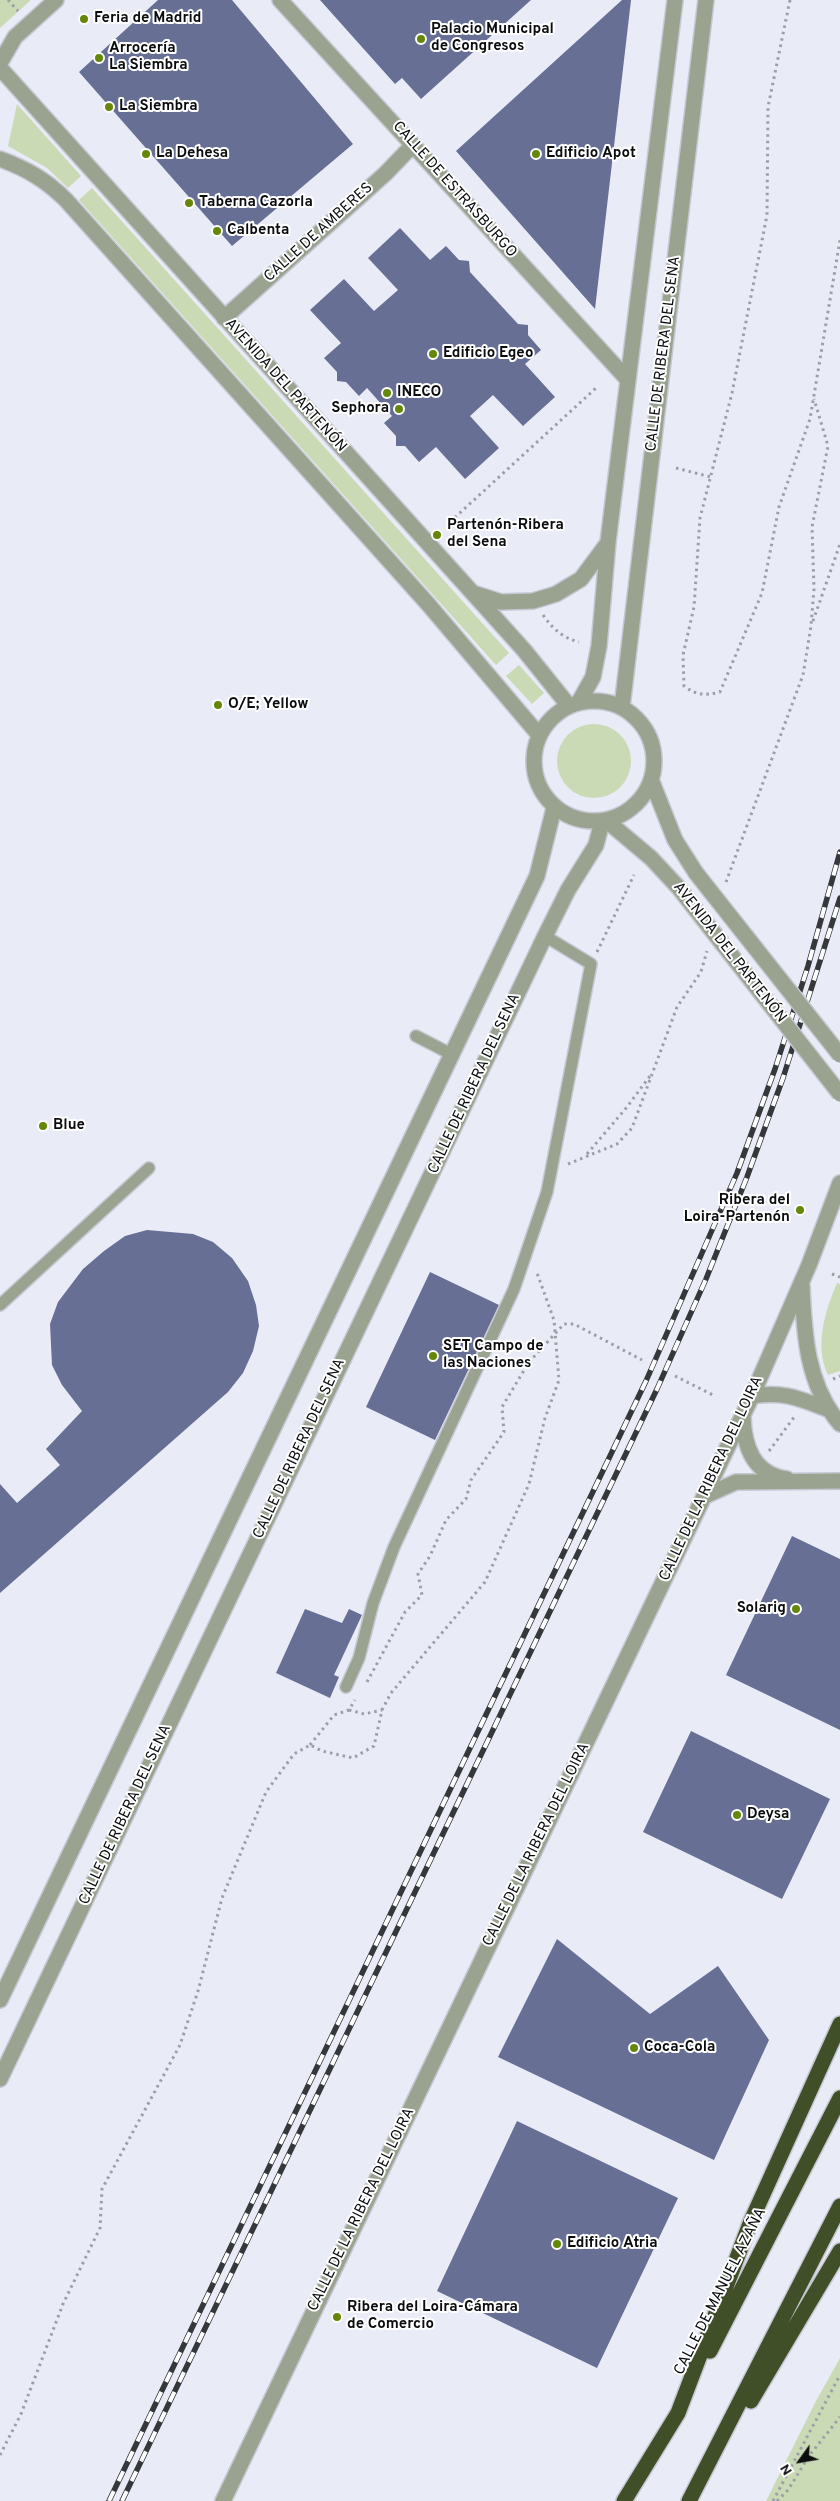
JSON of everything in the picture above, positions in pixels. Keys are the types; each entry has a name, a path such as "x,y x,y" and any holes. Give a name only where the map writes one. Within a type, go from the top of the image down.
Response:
{"highway":[{"path":"624,2501 678,2413 750,2221 840,2024"},
{"name":"CALLE DE MANUEL AZAÑA","path":"634,2501 840,2098"},
{"path":"690,2501 840,2206"},
{"path":"690,2501 840,2251"}],"street":[{"path":"0,63 15,37 56,0"},
{"name":"CALLE DE ESTRASBURGO","path":"280,0 628,380"},
{"name":"CALLE DE RIBERA DEL SENA","path":"574,704 593,677 599,646 608,542 675,0"},
{"name":"CALLE DE RIBERA DEL SENA","path":"622,707 706,0"},
{"name":"AVENIDA DEL PARTENÓN","path":"0,68 574,704"},
{"name":"CALLE DE AMBERES","path":"224,318 385,174 413,145"},
{"path":"0,159 28,170 45,180 66,200 428,604 539,735"},
{"path":"472,593 501,602 533,601 556,594 582,580 608,542"},
{"path":"601,701 622,707 637,718 648,733 654,751 652,782 639,802 624,814 605,821 577,820 554,808 542,792 535,774 534,754 539,735 551,718 574,704 601,701"},
{"name":"AVENIDA DEL PARTENÓN","path":"652,782 675,840 696,873 840,1055"},
{"path":"0,2000 537,876 554,808"},
{"name":"CALLE DE RIBERA DEL SENA","path":"0,2079 545,936 568,890 596,845 605,821"},
{"name":"AVENIDA DEL PARTENÓN","path":"605,821 651,858 678,887 840,1094"},
{"name":"CALLE DE LA RIBERA DEL LOIRA","path":"223,2501 752,1396 802,1282 840,1183"},
{"path":"802,1282 805,1337 812,1373 827,1409 840,1424"},
{"path":"752,1396 772,1393 788,1394 827,1409"},
{"path":"743,1412 744,1439 751,1456 762,1468 780,1478 801,1482"},
{"path":"705,1496 736,1482 840,1481"}],"lane":[{"path":"346,1687 359,1658 373,1603 394,1546 514,1289 548,1192 591,964 545,936"},
{"path":"416,1036 452,1054"},
{"path":"0,1305 149,1168"}],"path":[{"path":"8,0 19,12"},
{"path":"790,0 768,107 767,215 732,393 700,518 694,607 683,655 684,686 693,692 707,696 720,692 762,592 779,507 810,419 840,240"},
{"path":"450,522 596,388"},
{"path":"723,891 731,863 803,675 811,626 814,565 812,528 828,446 814,398"},
{"path":"676,468 711,477"},
{"path":"811,626 840,544"},
{"path":"541,613 551,627 568,639 579,642"},
{"path":"591,964 634,875"},
{"path":"551,1175 574,1159 617,1144 632,1128 677,1007 700,972 708,945"},
{"path":"586,1155 627,1107 653,1072"},
{"path":"310,1744 322,1751 353,1758 374,1746 382,1710 391,1693 486,1582 529,1484 545,1418 559,1380 556,1332 542,1284 525,1255"},
{"path":"832,1274 840,1277"},
{"path":"363,1688 405,1612 422,1596 418,1574 430,1556 446,1520 466,1499 471,1480 504,1432 502,1406 529,1362 564,1324 574,1324 642,1360"},
{"path":"675,1376 715,1396"},
{"path":"768,1452 800,1409"},
{"path":"350,1710 359,1694"},
{"path":"0,2454 21,2414 64,2304 100,2228 102,2189 180,2045 198,1991 222,1898 266,1792 294,1754 310,1744 334,1715 350,1710 364,1714 382,1710"},
{"path":"775,2501 840,2375"},
{"path":"775,2501 788,2490 809,2456 840,2417"}],"green space":[{"path":"0,0 31,0 0,28"},
{"path":"17,104 81,176 68,188 47,168 8,146"},
{"path":"92,188 509,653 496,665 79,200"},
{"path":"519,665 544,693 532,704 506,676"},
{"path":"594,724 608,727 620,735 628,747 631,761 628,775 620,787 608,795 594,798 580,795 568,787 560,775 557,761 560,747 568,735 580,727"},
{"path":"837,1283 840,1284 840,1371 828,1375 822,1352 823,1329 825,1317"},
{"path":"840,2358 840,2501 766,2501 816,2401"}],"building":[{"path":"158,0 232,0 353,144 232,246 79,72"},
{"name":"Palacio Municipal de Congresos","path":"320,0 531,0 421,99 402,78 395,84"},
{"name":"Edificio Apot","path":"622,0 631,0 595,309 456,151"},
{"name":"Edificio Egeo","path":"400,228 430,260 446,246 459,260 469,261 470,272 518,324 528,325 528,335 541,350 525,364 555,397 523,426 493,395 470,416 499,448 465,479 436,447 419,462 405,446 396,446 396,436 384,423 392,416 367,388 359,396 346,382 337,381 337,372 324,358 341,343 310,310 344,279 374,311 398,290 368,258"},
{"path":"147,1230 193,1234 213,1242 232,1258 248,1281 256,1305 259,1326 253,1351 243,1373 228,1392 0,1593 0,1484 17,1503 60,1465 46,1449 82,1411 62,1385 52,1365 50,1324 58,1302 83,1269 104,1251 125,1236"},
{"name":"SET Campo de las Naciones","path":"430,1272 499,1305 435,1440 366,1407"},
{"path":"792,1536 840,1559 840,1730 726,1675"},
{"path":"305,1609 342,1623 349,1609 362,1615 334,1675 339,1677 330,1698 276,1673"},
{"name":"Deysa","path":"691,1731 830,1799 782,1899 643,1832"},
{"name":"Coca-Cola","path":"557,1939 650,2014 718,1966 769,2040 714,2160 498,2057"},
{"name":"Edificio Atria","path":"517,2121 678,2198 597,2368 437,2291"}],"railway":[{"path":"109,2501 646,1381 737,1173 775,1069 808,966 840,852"},
{"path":"122,2501 657,1389 706,1279 747,1177 783,1078 840,898"}],"place":[{"name":"Feria de Madrid","path":"84,19"},
{"name":"Palacio Municipal de Congresos","path":"421,39"},
{"name":"Arrocería La Siembra","path":"99,58"},
{"name":"La Siembra","path":"109,107"},
{"name":"La Dehesa","path":"146,154"},
{"name":"Edificio Apot","path":"536,154"},
{"name":"Taberna Cazorla","path":"189,203"},
{"name":"Calbenta","path":"217,231"},
{"name":"Edificio Egeo","path":"433,354"},
{"name":"INECO","path":"387,393"},
{"name":"Sephora","path":"399,409"},
{"name":"Partenón-Ribera del Sena","path":"437,535"},
{"name":"O/E; Yellow","path":"218,705"},
{"name":"Blue","path":"43,1126"},
{"name":"Ribera del Loira-Partenón","path":"800,1210"},
{"name":"SET Campo de las Naciones","path":"433,1356"},
{"name":"Solarig","path":"796,1609"},
{"name":"Deysa","path":"737,1815"},
{"name":"Coca-Cola","path":"634,2048"},
{"name":"Edificio Atria","path":"557,2244"},
{"name":"Ribera del Loira-Cámara de Comercio","path":"337,2317"}]}
